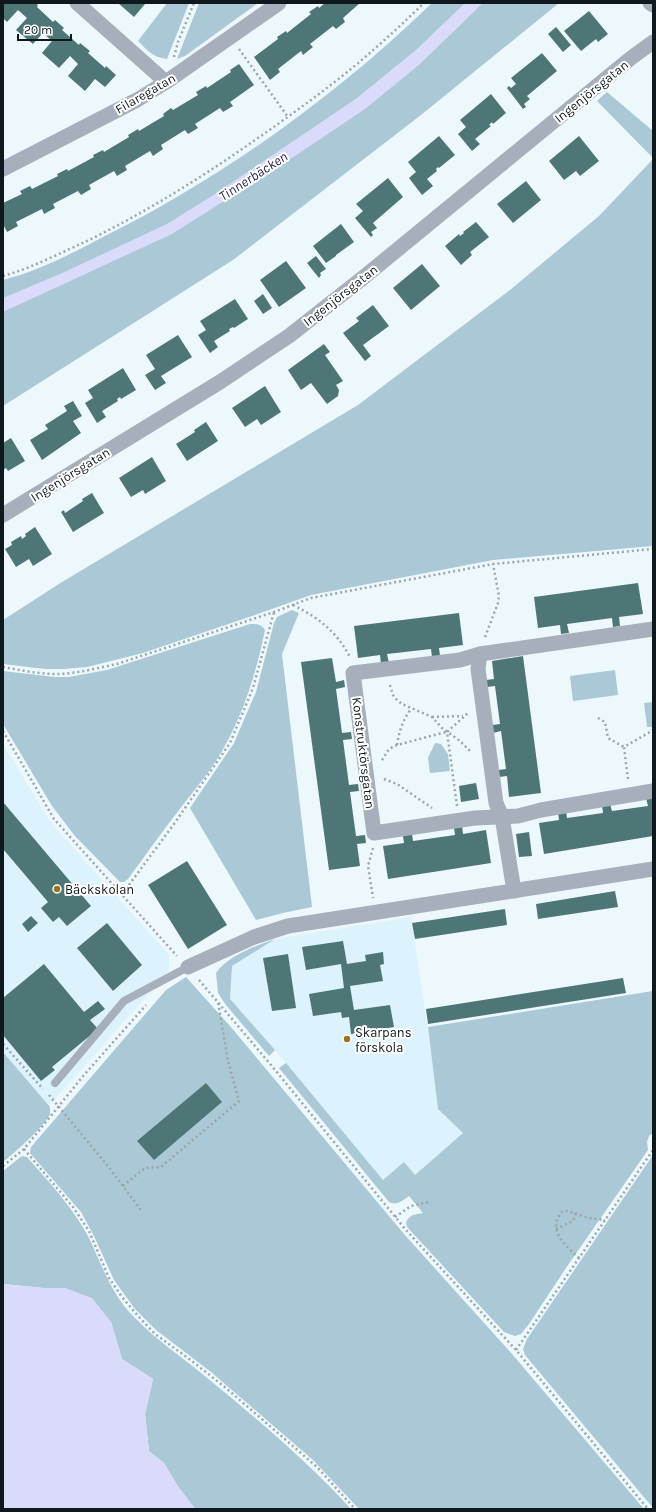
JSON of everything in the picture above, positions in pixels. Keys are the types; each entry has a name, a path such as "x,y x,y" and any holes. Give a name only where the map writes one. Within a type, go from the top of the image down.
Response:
{"street":[{"path":"76,3 166,82"},
{"name":"Filaregatan","path":"3,169 137,100 231,38 279,3"},
{"name":"Ingenjörsgatan","path":"3,515 220,382 289,336 364,277 631,58 653,42"},
{"path":"353,673 460,660 480,654 653,629"},
{"path":"480,654 478,669 496,803 502,817 514,891"},
{"name":"Konstruktörsgatan","path":"353,673 374,833"},
{"path":"374,833 459,820 518,816 541,810 653,791"},
{"path":"188,967 254,937 288,926 653,869"}],"lane":[{"path":"54,1083 124,1001 188,967"}],"path":[{"path":"166,82 178,42 194,3"},
{"path":"3,276 33,265 66,250 145,211 215,168 288,117 342,76 424,3"},
{"path":"231,38 288,117"},
{"path":"3,667 27,672 56,674 92,669 117,664 274,612 311,598 493,564 653,549"},
{"path":"480,654 482,643 498,603 499,596 493,564"},
{"path":"293,605 307,612 328,627 338,637 351,660 353,673"},
{"path":"123,893 179,818 230,743 253,688 274,612"},
{"path":"385,669 392,695 402,704 432,718 447,732 460,741 492,772"},
{"path":"381,762 389,749 397,745 447,732 482,700"},
{"path":"397,745 402,726 411,708"},
{"path":"432,718 464,716"},
{"path":"598,718 605,722 608,738 624,747"},
{"path":"624,747 650,732 650,729"},
{"path":"3,731 54,819 123,893 218,1001 395,1217 516,1350 648,1509"},
{"path":"447,732 459,820"},
{"path":"624,747 631,795"},
{"path":"384,773 385,779"},
{"path":"367,781 385,779 397,784 433,808 438,815 440,823"},
{"path":"374,833 373,848 368,866 376,913"},
{"path":"123,1186 145,1168 161,1167 239,1102 228,1061 218,1001"},
{"path":"3,1166 24,1149 84,1076 149,1002"},
{"path":"3,1044 59,1107 141,1210"},
{"path":"24,1149 73,1207 89,1232 109,1278 122,1298 138,1316 155,1334 192,1360 226,1388 316,1467 355,1509"},
{"path":"516,1350 653,1150"},
{"path":"395,1217 411,1206 429,1202"},
{"path":"579,1258 561,1241 556,1228 559,1214 563,1211 576,1212 589,1218 604,1220"},
{"path":"556,1228 573,1221 576,1212"}],"shaded area":[{"path":"167,3 189,3 167,59 154,55 138,41"},
{"path":"199,3 258,3 185,56 177,59"},
{"path":"432,3 559,3 421,115 233,260 3,406 3,280 42,267 79,250 147,214 234,162 276,133 357,70"},
{"path":"607,92 653,131 653,158 597,101"},
{"path":"653,159 653,546 493,560 311,595 143,653 87,667 45,669 3,664 3,620 62,582 358,405 510,290 599,216"},
{"path":"292,610 299,613 282,654 312,907 256,920 190,808 234,743 256,692 274,623 277,617"},
{"path":"250,624 259,625 265,630 252,681 240,714 225,746 207,774 128,879 124,882 120,882 75,836 52,806 3,724 3,671 55,677 69,677 107,670"},
{"path":"615,670 618,695 573,701 570,676"},
{"path":"653,702 653,727 647,727 644,703"},
{"path":"435,743 441,744 448,754 450,771 430,773 428,758"},
{"name":"Bäckskolan","path":"3,744 51,823 169,955 169,971 49,1106 3,1052"},
{"name":"Skarpans förskola","path":"411,917 438,1109 463,1133 415,1175 383,1181 286,1063 230,999 232,966 275,939"},
{"path":"275,939 232,966 230,999 275,1050 269,1056 226,1005 218,993 216,973 221,967 235,957 251,948"},
{"path":"186,977 230,1026 404,1234 512,1354 644,1509 359,1509 313,1460 211,1372 156,1330 135,1309 114,1280 94,1236 81,1212 30,1153 31,1147 166,990"},
{"path":"653,991 653,1133 649,1136 647,1142 648,1150 529,1324 521,1334 515,1336 504,1332 408,1228 406,1224 410,1217 423,1213 409,1196 397,1203 389,1202 279,1068 286,1063 383,1180 404,1162 415,1175 463,1133 438,1109 428,1027"},
{"path":"3,1052 50,1107 50,1114 36,1132 3,1162"},
{"path":"653,1155 653,1508 525,1355 523,1349 527,1339"},
{"path":"22,1156 27,1157 60,1195 82,1225 113,1289 134,1317 160,1341 244,1408 281,1440 351,1509 195,1509 177,1485 164,1463 149,1451 145,1414 153,1379 122,1359 111,1322 65,1288 43,1288 3,1284 3,1171"}],"water":[{"name":"Tinnerbäcken","path":"465,3 483,3 420,64 365,109 298,154 172,234 3,312 3,298 60,274 167,224 215,194 357,98 417,49"},
{"path":"3,1284 43,1288 65,1288 92,1298 111,1322 122,1359 153,1379 145,1414 149,1451 164,1463 177,1485 195,1509 3,1509"}],"building":[{"path":"3,3 35,3 38,5 37,7 53,22 55,20 64,28 62,30 79,45 80,43 90,51 88,53 105,68 106,66 116,75 105,87 95,79 85,91 68,76 78,64 70,56 59,68 42,53 52,41 43,33 33,44 16,30 27,18 18,10 7,22 3,18"},
{"path":"118,3 143,3 145,4 134,17"},
{"path":"325,3 360,3 343,18 345,22 336,29 333,26 310,44 313,47 303,55 301,51 278,69 280,72 270,80 254,57 278,39 277,37 286,31 287,33 311,14 309,12 318,6 319,8"},
{"path":"589,11 608,34 598,42 596,39 581,51 564,31"},
{"path":"556,27 571,45 563,52 548,34"},
{"path":"542,53 557,71 527,96 530,99 524,104 526,107 523,109 507,88 509,86 511,88 516,84 511,78"},
{"path":"239,64 254,85 230,102 233,106 223,112 220,108 195,124 198,128 188,134 185,130 161,145 163,149 153,156 150,151 125,166 127,170 117,176 114,171 89,185 91,189 81,195 78,191 53,204 55,208 44,214 42,209 16,222 18,226 7,232 3,224 3,203 22,194 20,191 30,186 32,189 58,176 57,174 67,169 68,171 94,157 93,155 103,150 104,152 129,137 128,135 138,129 139,131 164,116 163,114 171,108 173,110 198,95 196,92 206,86 207,88 231,72 230,70"},
{"path":"491,94 506,113 493,124 492,122 489,125 491,126 475,139 480,144 472,151 458,134 466,127 460,120"},
{"path":"439,136 455,155 439,168 438,167 436,169 437,171 427,179 433,186 422,195 409,178 416,172 408,162"},
{"path":"579,136 599,161 580,176 576,171 564,180 549,161"},
{"path":"388,178 403,197 373,223 377,228 371,232 373,235 371,237 355,218 363,211 356,204"},
{"path":"526,181 541,200 513,223 497,204"},
{"path":"476,222 489,237 470,252 472,255 461,265 445,246 459,234 460,236 464,233 463,232"},
{"path":"341,224 354,242 326,263 313,246"},
{"path":"316,256 326,269 320,273 321,275 319,278 307,263"},
{"path":"286,261 306,288 279,307 260,280"},
{"path":"422,264 440,286 411,310 393,288"},
{"path":"263,294 272,308 263,314 254,301"},
{"path":"235,299 248,319 234,328 229,329 230,331 214,341 218,347 210,353 198,335 206,330 200,321"},
{"path":"373,305 389,326 363,345 371,356 365,361 343,333 359,321 356,318"},
{"path":"178,335 192,357 161,376 166,383 155,390 145,375 155,369 146,355"},
{"path":"324,344 330,352 325,355 343,381 336,385 339,390 338,396 327,404 311,383 301,390 288,370"},
{"path":"123,368 136,390 121,399 120,397 117,399 118,401 102,411 106,417 97,423 85,403 93,398 88,390"},
{"path":"265,386 281,412 261,425 257,419 245,427 232,408"},
{"path":"73,401 82,416 73,421 81,433 42,460 30,440 48,429 45,425 67,411 64,406"},
{"path":"206,422 218,441 187,461 176,444 195,432 194,430"},
{"path":"11,438 25,461 8,471 6,468 3,470 3,443"},
{"path":"152,457 166,481 145,494 143,490 131,497 119,478"},
{"path":"92,493 104,513 73,532 61,512 64,510 65,513"},
{"path":"35,527 52,554 33,566 29,559 16,567 5,549 12,545 11,542 21,536 22,539 26,536 25,534"},
{"path":"638,583 643,614 619,617 620,626 613,627 612,618 567,624 569,633 561,634 560,625 538,628 534,597"},
{"path":"459,613 463,645 439,648 440,656 432,657 431,649 387,654 389,663 381,664 380,655 358,658 354,626"},
{"path":"523,656 541,793 509,797 507,776 499,777 498,770 506,769 501,731 493,733 492,725 500,724 495,686 487,687 486,680 494,679 492,661"},
{"path":"332,658 336,682 344,680 345,687 336,689 342,733 351,732 352,739 343,740 349,785 358,784 359,791 350,792 356,836 365,835 366,843 357,844 360,866 329,870 301,662"},
{"path":"476,783 479,799 461,802 459,786"},
{"path":"653,797 653,836 544,854 539,823 559,820 558,812 566,811 567,818 603,813 602,805 610,804 612,811 648,806 646,798"},
{"path":"3,802 91,906 67,926 59,917 53,922 41,908 48,902 3,849"},
{"path":"462,826 463,834 486,830 491,863 388,879 383,846 404,843 403,836 412,834 413,841 455,835 454,828"},
{"path":"529,832 532,856 519,857 516,834"},
{"path":"187,861 227,925 188,949 148,885"},
{"path":"615,891 618,907 538,919 536,904"},
{"path":"505,909 507,925 415,939 412,923"},
{"path":"31,916 38,923 28,932 22,924"},
{"path":"107,923 142,965 113,991 77,948"},
{"path":"343,941 347,964 366,961 365,955 383,952 384,964 380,965 383,981 350,986 354,1010 390,1005 394,1027 365,1032 366,1038 358,1039 357,1033 351,1034 349,1017 342,1018 341,1012 313,1016 309,994 344,988 341,964 306,970 302,947"},
{"path":"288,954 296,1008 272,1011 263,958"},
{"path":"44,964 84,1012 98,1001 105,1009 90,1020 98,1029 52,1067 55,1070 41,1081 3,1035 3,998"},
{"path":"623,978 626,993 428,1024 426,1009"},
{"path":"206,1083 222,1102 154,1160 137,1141"}],"place":[{"name":"Bäckskolan","path":"57,889"},
{"name":"Skarpans förskola","path":"347,1039"}]}
